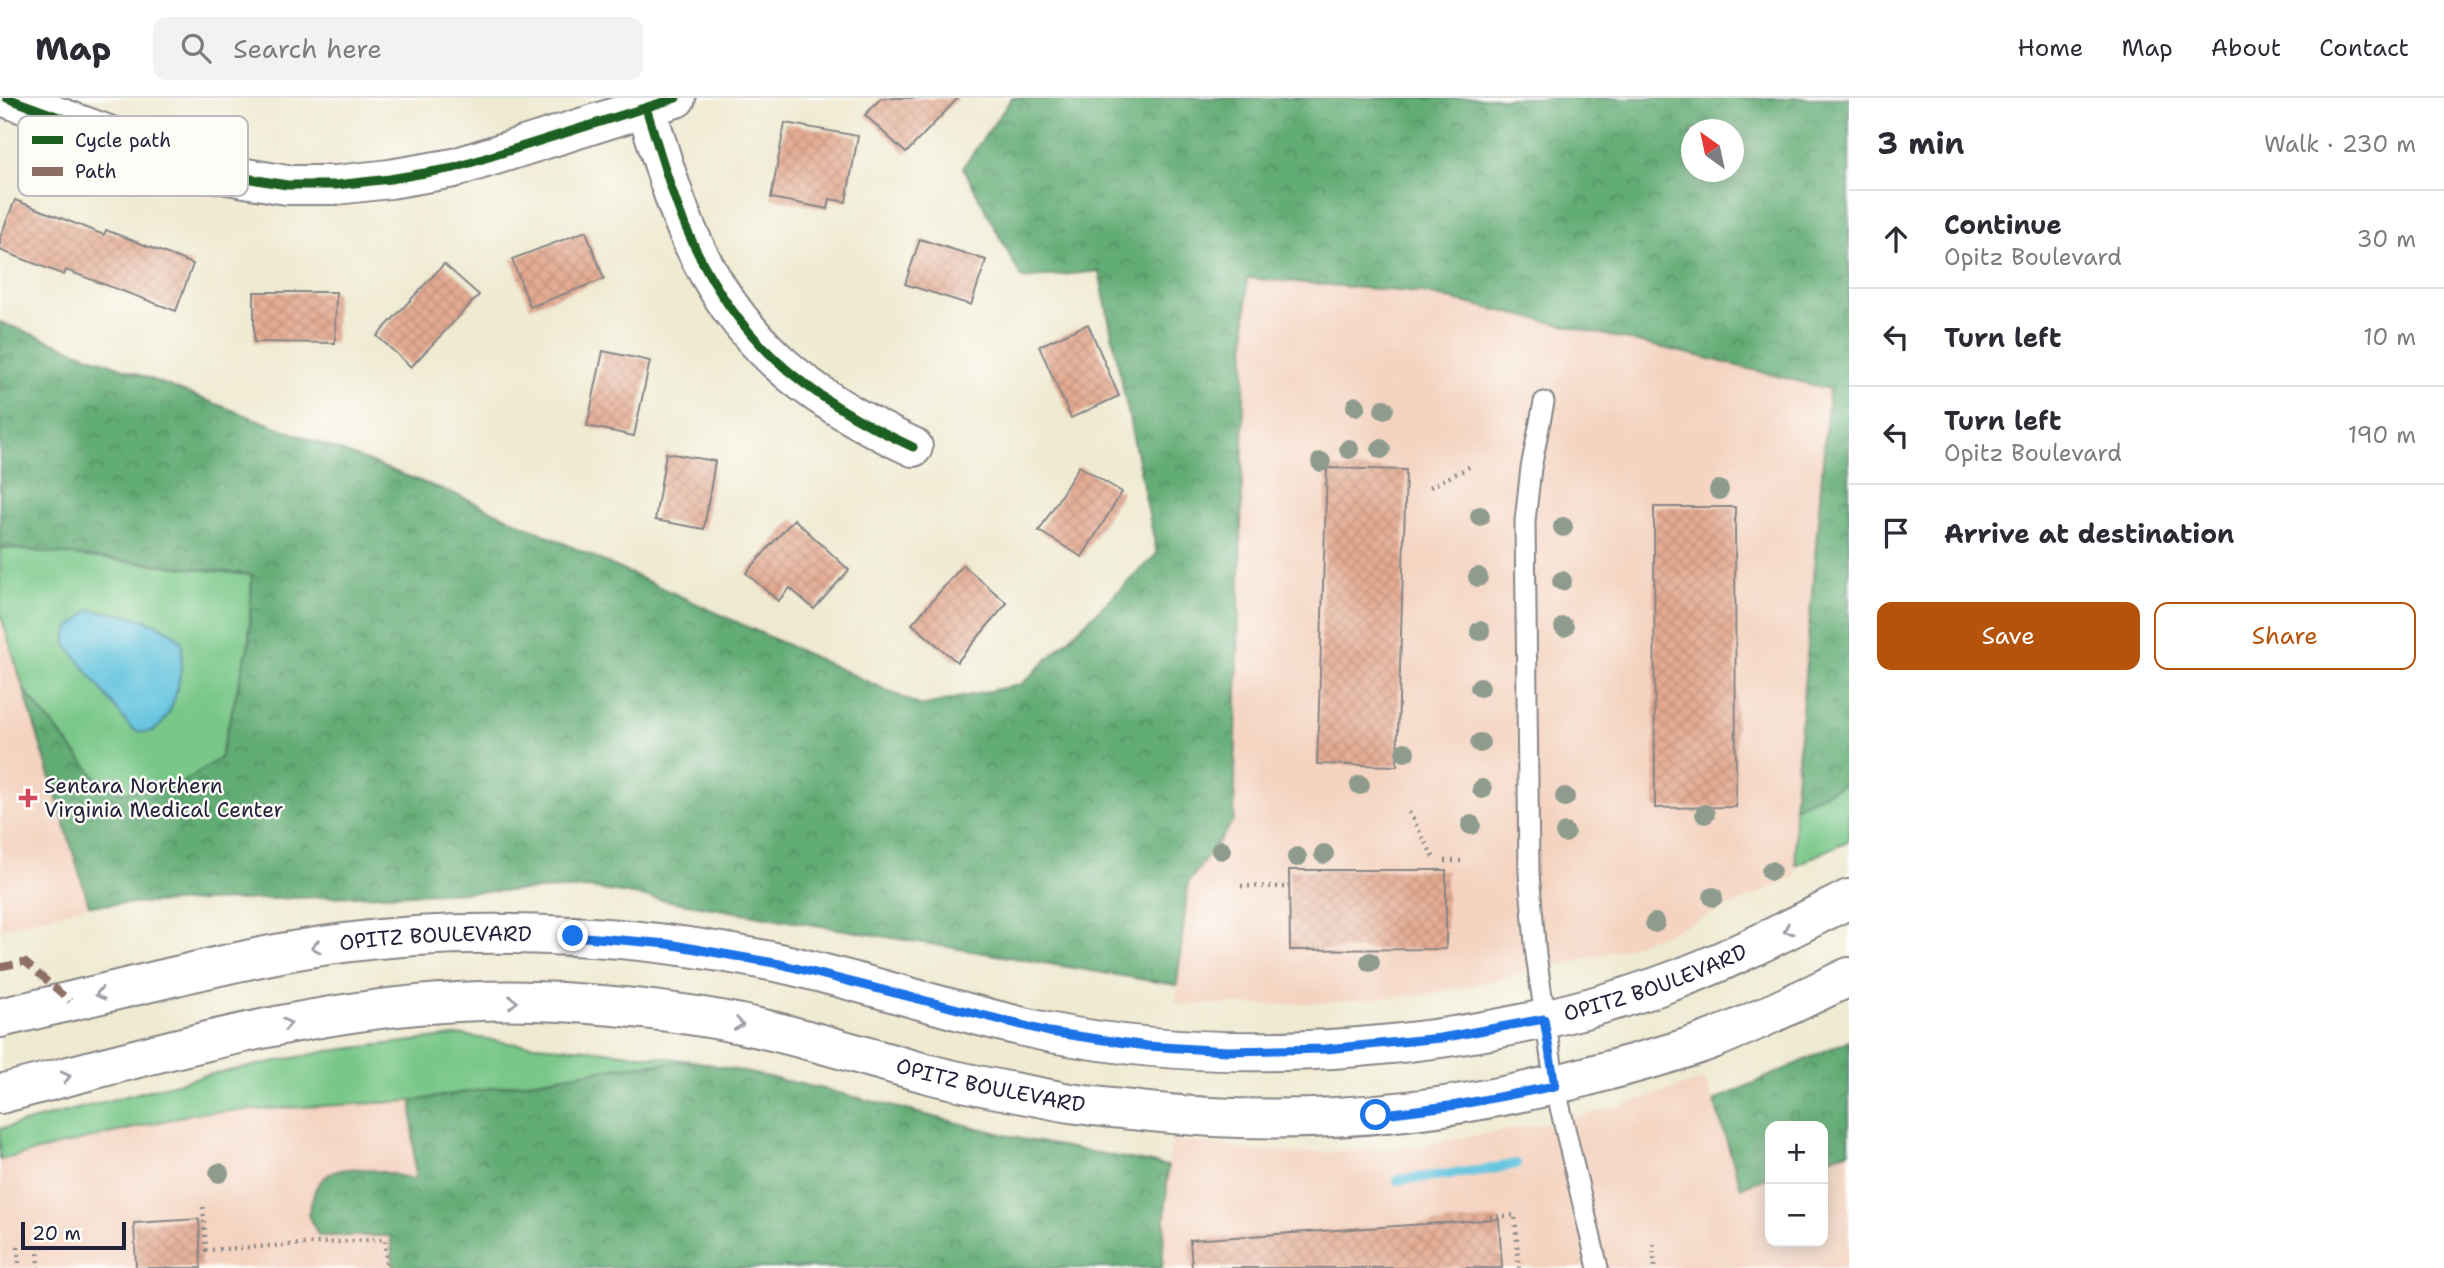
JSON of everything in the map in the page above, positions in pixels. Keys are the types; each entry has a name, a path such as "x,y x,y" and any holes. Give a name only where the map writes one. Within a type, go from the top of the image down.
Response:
{"main road":[{"path":"7,98 56,116"},
{"path":"248,178 288,185 336,185 390,179 454,167 661,103 686,228 709,277 740,323 776,363 814,394 867,426 913,447"},
{"name":"OPITZ BOULEVARD","path":"0,1018 249,959 343,943 438,934 573,936 668,944 780,964 1049,1032 1147,1046 1227,1051 1326,1049 1441,1038 1544,1019 1658,986 1745,952 1849,899"},
{"name":"OPITZ BOULEVARD","path":"0,1094 253,1030 354,1012 455,1002 556,1002 656,1010 754,1027 937,1076 1071,1103 1183,1116 1274,1120 1376,1115 1457,1105 1555,1086 1675,1052 1714,1039 1849,977"}],"lane":[{"path":"1544,402 1531,468 1525,535 1529,873 1544,1019 1555,1086 1598,1268"}],"path":[{"path":"1430,487 1471,466"},
{"path":"1409,812 1435,860"},
{"path":"1445,861 1464,860"},
{"path":"1241,886 1288,887"},
{"path":"203,1207 206,1250 385,1239 386,1268"},
{"path":"1485,1220 1515,1215 1519,1268"},
{"path":"1653,1244 1655,1268"},
{"path":"38,1246 39,1268"},
{"path":"18,1247 19,1268"}],"shaded area":[{"path":"1247,278 1422,293 1829,389 1794,807 1796,877 1639,943 1479,984 1430,994 1332,1002 1262,1005 1176,1004 1188,883 1234,819"},
{"name":"Sentara Northern Virginia Medical Center","path":"0,612 89,905 0,929"},
{"path":"1705,1079 1741,1186 1765,1179 1765,1247 1828,1247 1828,1158 1849,1151 1849,1268 1162,1268 1172,1139 1257,1151 1302,1153 1401,1148 1556,1122 1618,1107"},
{"path":"412,1101 415,1179 484,1268 0,1268 0,1160 196,1113"}],"green space":[{"path":"1012,98 1849,98 1849,782 1794,807 1829,389 1422,293 1247,278 1234,820 1188,883 1177,985 591,888 89,905 24,690 98,780 121,793 180,784 220,758 249,643 252,575 0,547 0,322 467,499 921,706 1022,684 1157,554 1099,271 1022,279 963,167"},
{"path":"0,547 252,575 249,643 220,758 180,785 121,793 98,781 24,690 0,612"},
{"path":"1849,782 1849,840 1796,865 1794,807"},
{"path":"463,1035 509,1043 694,1061 621,1067 412,1101 196,1113 0,1160 0,1129 203,1076 328,1051"},
{"path":"1849,1040 1849,1151 1828,1158 1828,1121 1765,1121 1765,1179 1741,1187 1714,1101"},
{"path":"694,1061 819,1088 1022,1139 1168,1166 1162,1268 394,1268 390,1236 319,1236 308,1215 316,1188 324,1178 335,1172 361,1169 415,1179 412,1101 621,1067"}],"water":[{"path":"90,610 127,615 151,622 163,627 182,642 178,687 166,718 157,728 145,732 131,728 65,643 69,629"}],"building":[{"path":"881,98 958,98 906,153 865,115"},
{"path":"785,123 858,136 846,202 830,199 828,209 771,198"},
{"path":"15,200 104,235 106,230 193,264 176,311 66,270 64,275 0,250 0,237"},
{"path":"586,231 604,279 530,307 512,259"},
{"path":"920,239 986,260 971,305 905,284"},
{"path":"444,264 479,295 411,367 377,336"},
{"path":"254,292 336,292 335,343 254,342"},
{"path":"1088,324 1119,396 1071,418 1039,346"},
{"path":"603,351 650,361 634,436 587,426"},
{"path":"666,453 715,461 704,529 655,520"},
{"path":"1079,466 1122,492 1082,557 1039,531"},
{"path":"1327,468 1406,470 1397,766 1317,764"},
{"path":"1654,507 1735,507 1736,807 1655,808"},
{"path":"794,519 849,570 814,609 790,588 778,601 746,573"},
{"path":"963,565 1007,603 957,662 912,624"},
{"path":"1289,870 1446,870 1446,949 1290,950"},
{"path":"199,1219 201,1268 136,1268 134,1223"},
{"path":"1499,1219 1502,1268 1192,1268 1190,1240"}],"waterway":[{"path":"1398,1180 1516,1164"}],"marked path":[{"path":"0,967 25,962 70,1001"}],"cycle path":[{"path":"7,98 56,116"},
{"path":"248,178 287,185 336,185 454,168 676,98"},
{"path":"646,108 687,230 727,304 751,334 807,386 839,408 913,447"}],"place":[{"name":"Sentara Northern Virginia Medical Center","path":"28,798"}],"route":[{"path":"573,936 668,944 780,964 1049,1032 1147,1046 1227,1051 1326,1049 1441,1038 1544,1019 1555,1086 1457,1105 1376,1115"}]}
